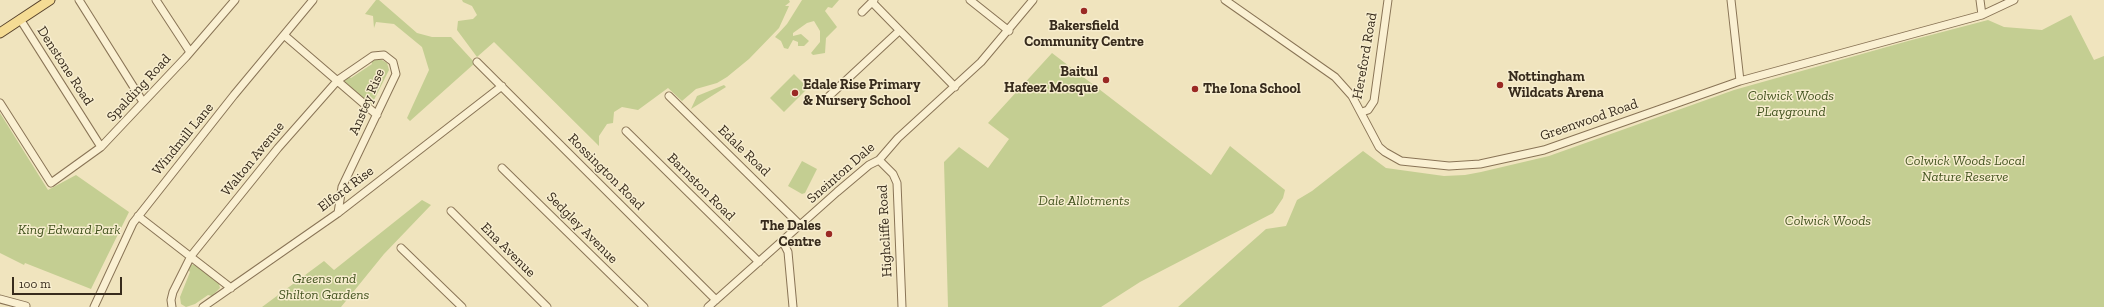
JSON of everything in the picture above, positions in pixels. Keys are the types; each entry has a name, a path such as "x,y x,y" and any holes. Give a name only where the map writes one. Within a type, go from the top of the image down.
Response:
{"main road":[{"path":"0,32 50,0"}],"street":[{"path":"79,0 143,102"},
{"path":"156,0 190,52"},
{"name":"Spalding Road","path":"0,103 51,183 101,147 190,52 235,0"},
{"name":"Windmill Lane","path":"94,307 133,223 234,95 313,0"},
{"path":"970,0 1009,31"},
{"name":"Sneinton Dale","path":"709,307 869,165 879,160 898,138 981,62 1009,31 1033,0"},
{"name":"Greenwood Road","path":"1225,0 1335,77 1345,86 1362,112 1379,147 1395,159 1426,165 1468,165 1528,154 1557,146 1740,81 1982,15 2014,0"},
{"name":"Hereford Road","path":"1362,112 1368,110 1374,101 1388,0"},
{"path":"1731,0 1740,81"},
{"path":"1980,0 1982,15"},
{"path":"862,12 873,1 899,31 955,87"},
{"name":"Denstone Road","path":"20,19 101,147"},
{"path":"827,98 832,88 899,31"},
{"path":"284,35 377,115"},
{"name":"Anstey Rise","path":"338,80 373,56 384,55 390,59 395,67 396,74 342,187 338,213"},
{"name":"Rossington Road","path":"477,62 716,300"},
{"name":"Walton Avenue","path":"191,256 278,148 338,80"},
{"name":"Elford Rise","path":"203,307 338,213 502,86"},
{"name":"Edale Road","path":"669,96 801,226"},
{"name":"Barnston Road","path":"626,131 759,262"},
{"name":"Highcliffe Road","path":"879,160 893,174 897,183 902,307"},
{"name":"Sedgley Avenue","path":"502,168 644,307"},
{"name":"Ena Avenue","path":"451,211 547,307"},
{"path":"138,216 231,288"},
{"path":"783,242 789,256 793,307"},
{"path":"402,248 462,307"},
{"path":"172,307 171,300 173,292 191,256"},
{"path":"0,299 26,306"}],"green space":[{"path":"376,0 379,0 417,33 432,37 451,37 475,63 410,121 407,118 429,70 422,47 394,24 376,22 374,28 373,16 365,14"},
{"path":"462,0 789,0 790,2 785,6 789,6 779,28 749,59 727,77 717,83 696,89 682,101 668,88 638,110 622,107 614,112 613,123 607,124 599,136 599,146 494,42 477,57 457,30 458,21 473,19 477,15 472,6 463,2"},
{"path":"802,0 839,0 832,8 828,7 825,11 837,27 826,38 825,53 813,55 811,53 820,42 820,31 814,21 807,23 793,33 793,36 801,34 809,41 804,46 798,46 798,42 793,40 788,49 784,48 781,41 775,37 787,24"},
{"name":"Colwick Woods Local Nature Reserve","path":"2071,15 2094,60 2104,56 2104,307 1178,307 1266,229 1286,226 1297,200 1312,191 1363,151 1386,168 1444,176 1465,175 1481,172 1549,156 1734,90 1908,41 1988,20 2004,27 2042,30"},
{"name":"Dale Allotments","path":"1052,53 1211,175 1230,146 1285,190 1283,198 1273,213 1140,282 1101,307 948,307 944,162 959,147 988,168 1009,139 988,123"},
{"path":"371,59 382,60 387,63 389,70 371,106 342,83 348,76 351,78 372,64"},
{"path":"794,74 808,88 784,112 770,98"},
{"path":"724,85 726,87 691,109 697,96"},
{"name":"King Edward Park","path":"0,113 48,190 76,175 129,212 91,289 25,263 24,265 0,253"},
{"path":"802,161 817,169 805,193 802,194 788,186"},
{"name":"Greens and Shilton Gardens","path":"422,200 431,205 384,254 341,307 262,307 324,261 334,270"},
{"path":"191,264 197,266 219,284 220,288 212,296 208,295 195,304 186,307 181,304 180,297 190,272 187,268"}],"place":[{"name":"Bakersfield Community Centre","path":"1084,11"},
{"name":"Baitul Hafeez Mosque","path":"1106,80"},
{"name":"Nottingham Wildcats Arena","path":"1500,85"},
{"name":"The Iona School","path":"1195,89"},
{"name":"Edale Rise Primary & Nursery School","path":"795,93"},
{"name":"The Dales Centre","path":"829,234"}],"park label":[{"name":"Colwick Woods PLayground","path":"1791,104"},
{"name":"Colwick Woods","path":"1828,221"}]}
